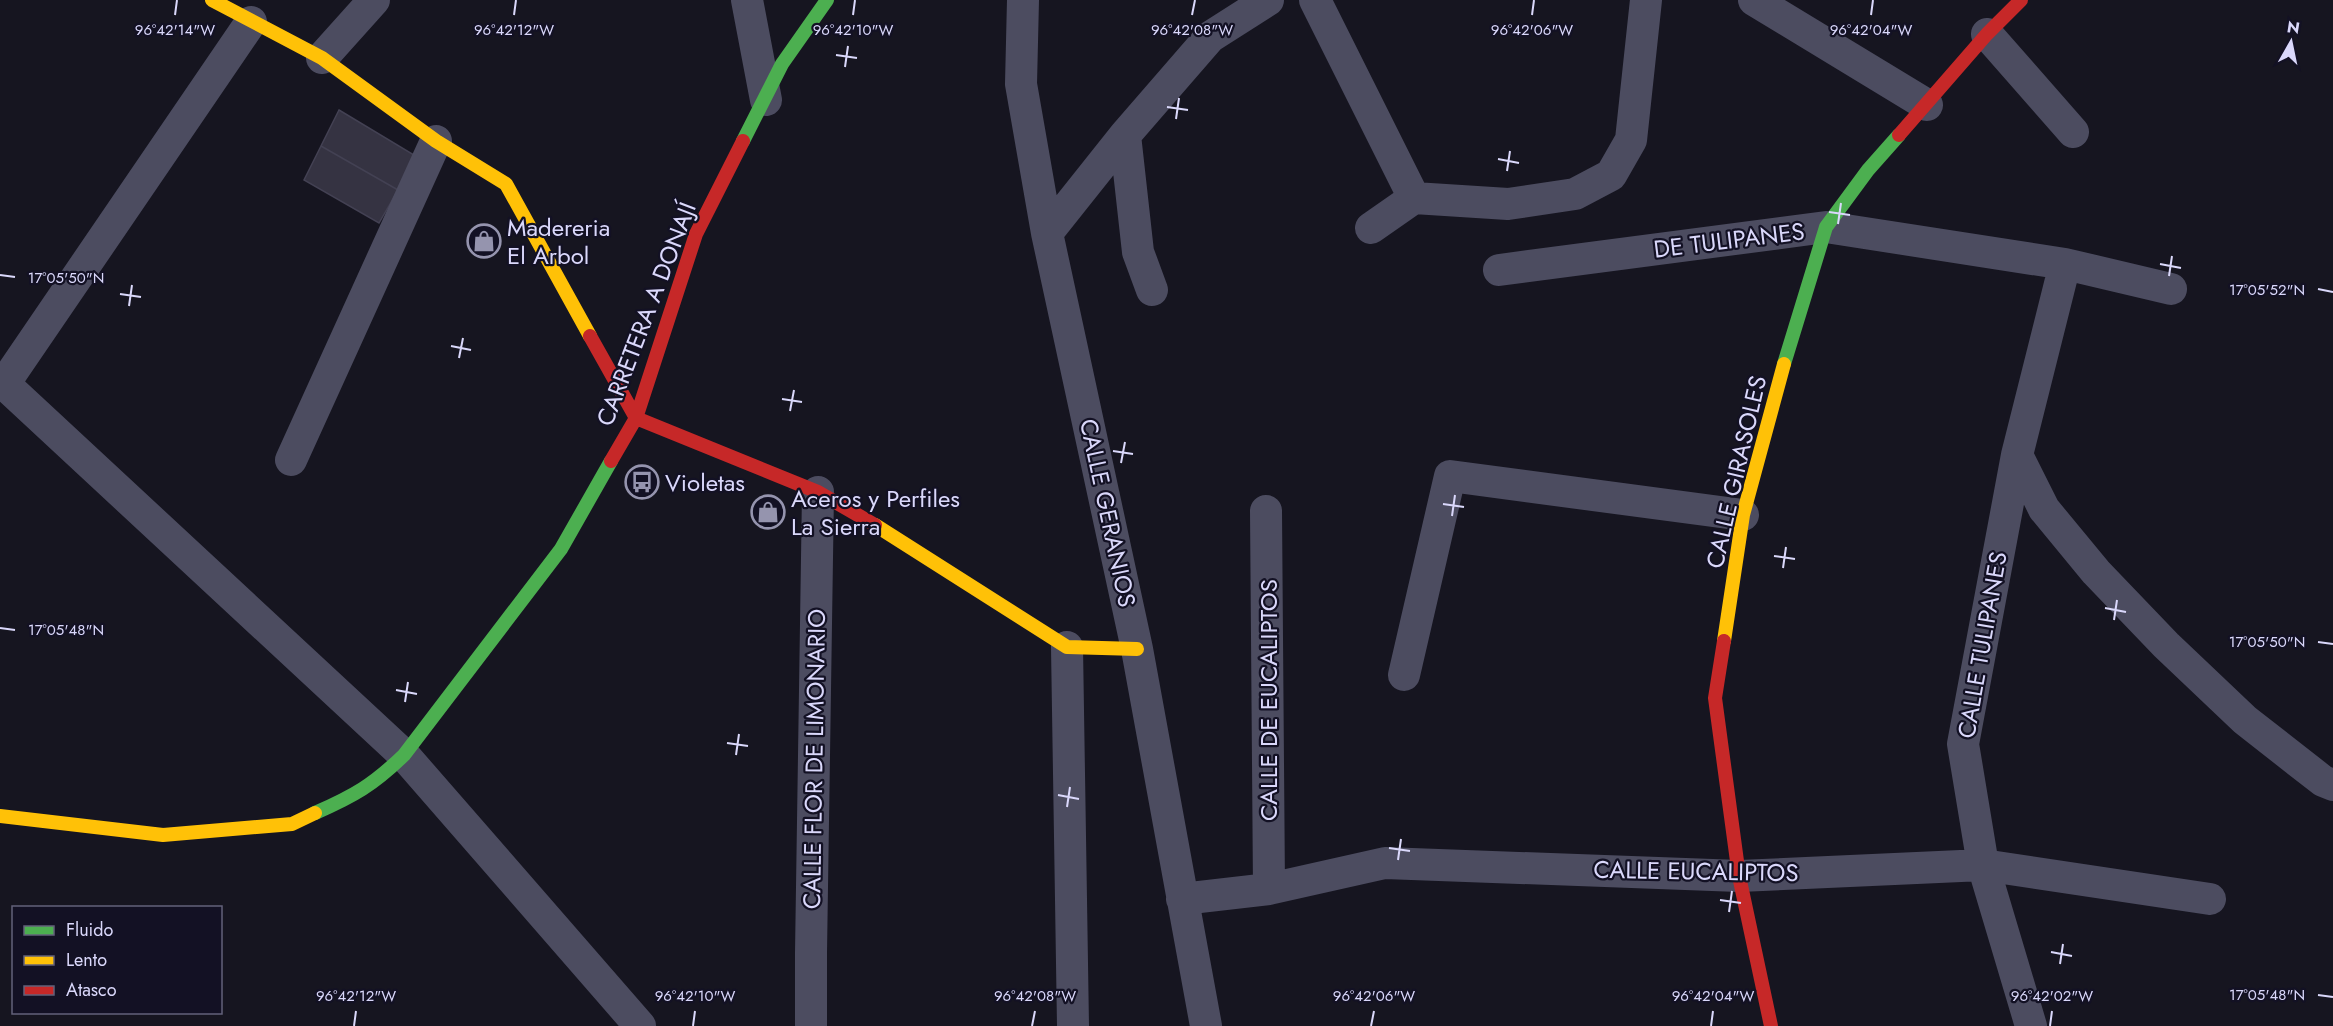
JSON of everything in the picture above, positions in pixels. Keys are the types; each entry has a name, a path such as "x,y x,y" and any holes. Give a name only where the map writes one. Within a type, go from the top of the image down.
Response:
{"street":[{"path":"212,0 322,58 436,141 506,184 636,418 818,492 869,521 1067,646 1137,649"},
{"path":"322,58 374,0"},
{"path":"747,0 766,100"},
{"name":"CARRETERA A DONAJÍ","path":"0,816 163,836 292,824 353,796 379,779 404,756 561,549 636,418 696,234 766,100 782,64 828,0"},
{"name":"CALLE GERANIOS","path":"1023,0 1021,84 1047,233 1137,649 1206,1026"},
{"path":"1047,233 1125,135 1210,37 1268,0"},
{"path":"1315,0 1414,198"},
{"path":"1371,228 1414,198 1508,204 1575,194 1611,175 1631,140 1646,0"},
{"path":"1754,0 1927,105"},
{"name":"CALLE GIRASOLES","path":"1771,1026 1739,876 1715,698 1743,515 1784,366 1826,227 1868,170 2021,0"},
{"path":"251,22 2,382 404,756 640,1026"},
{"path":"1988,34 2073,132"},
{"path":"1125,135 1138,252 1152,290"},
{"path":"291,460 436,141"},
{"name":"DE TULIPANES","path":"1499,270 1826,227 2065,264 2171,290"},
{"name":"CALLE TULIPANES","path":"2031,1026 1983,865 1963,744 2017,455 2065,264"},
{"path":"2017,455 2044,509 2096,572 2166,645 2245,720 2323,781 2333,785"},
{"path":"1404,675 1450,476 1743,515"},
{"name":"CALLE FLOR DE LIMONARIO","path":"812,1026 811,953 818,492"},
{"name":"CALLE DE EUCALIPTOS","path":"1266,511 1269,889"},
{"path":"1067,646 1073,1026"},
{"name":"CALLE EUCALIPTOS","path":"1182,899 1269,889 1385,863 1739,876 1983,865 2210,899"}],"building":[{"path":"339,110 414,155 398,190 321,146"},
{"path":"321,146 398,190 379,223 304,180"}],"traffic: fast":[{"path":"743,141 782,64 827,0"},
{"path":"1784,364 1826,227 1868,170 1899,135"},
{"path":"315,813 362,789 404,755 561,549 611,461"}],"traffic: slow":[{"path":"212,0 322,58 436,141 506,184 590,336"},
{"path":"1724,641 1743,515 1784,364"},
{"path":"875,525 1067,647 1137,649"},
{"path":"0,816 163,835 292,824 315,813"}],"traffic: jam":[{"path":"1899,135 1987,34 2021,0"},
{"path":"611,461 636,418 696,234 743,141"},
{"path":"590,336 636,418 818,492 875,525"},
{"path":"1724,641 1715,698 1739,876 1771,1026"}],"place":[{"name":"Madereria El Arbol","path":"484,241"},
{"name":"Violetas","path":"642,482"},
{"name":"Aceros y Perfiles La Sierra","path":"768,512"}]}
